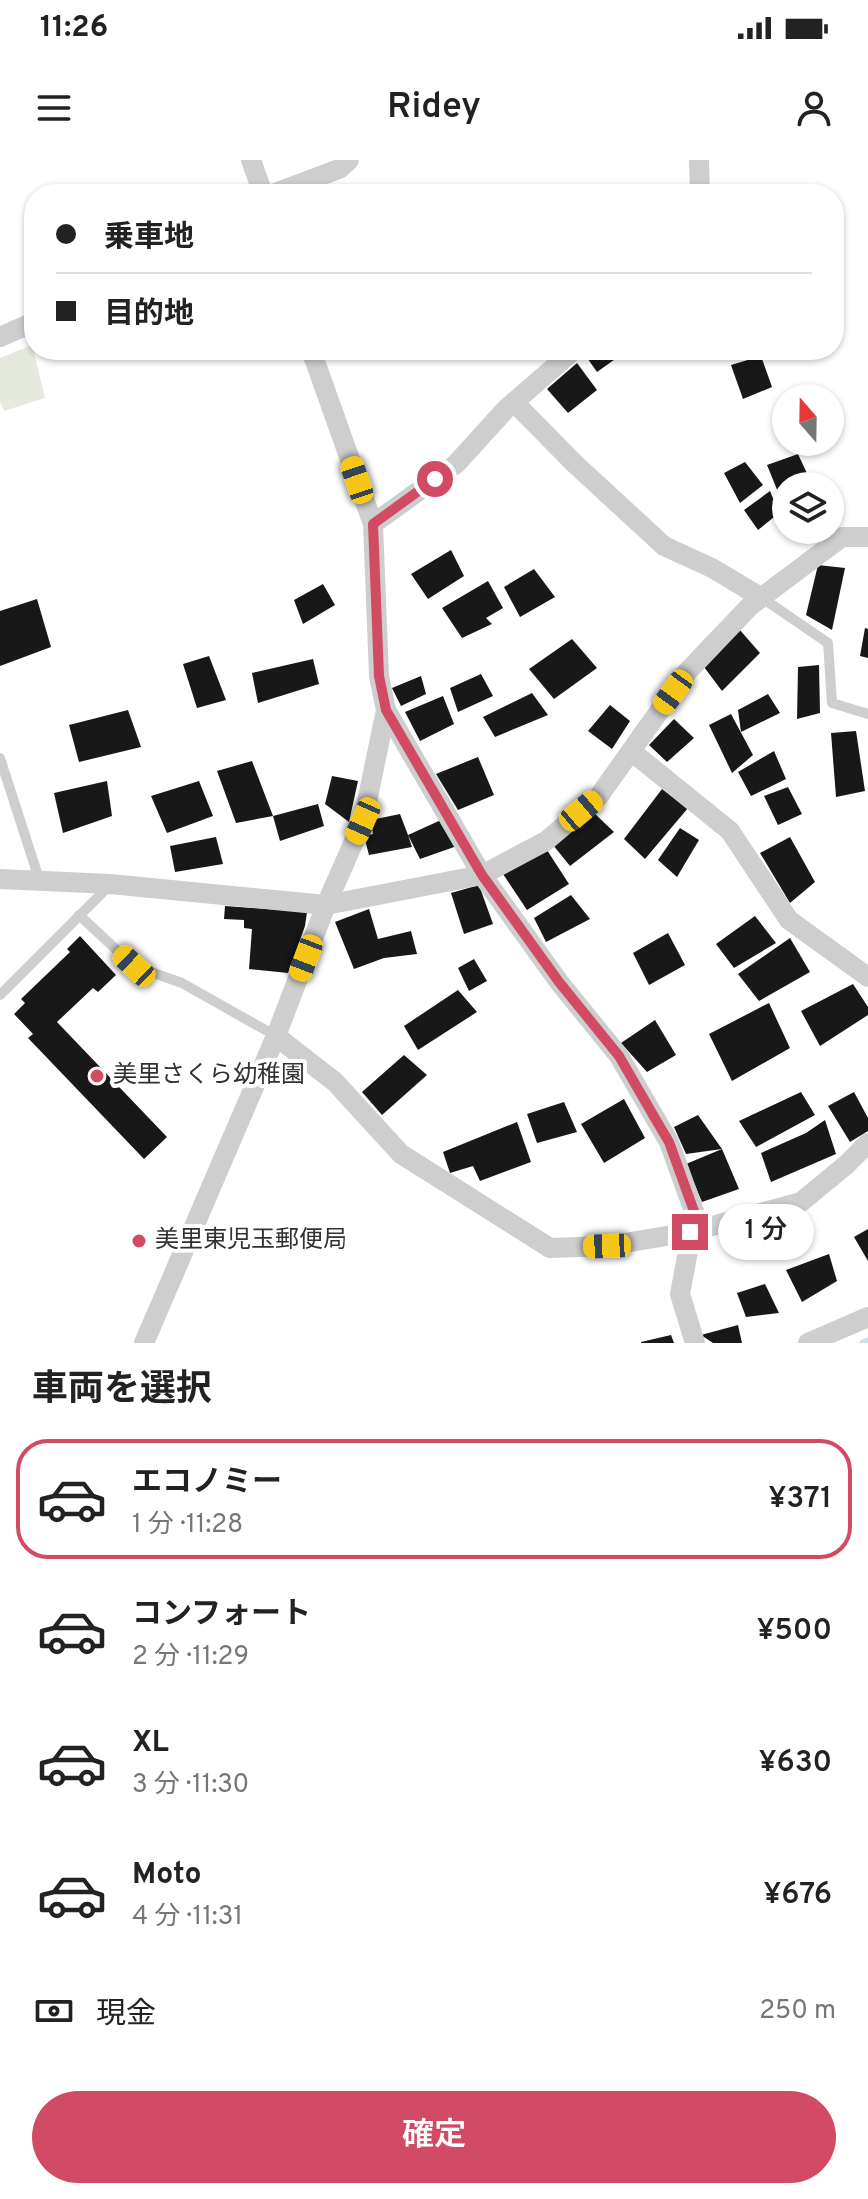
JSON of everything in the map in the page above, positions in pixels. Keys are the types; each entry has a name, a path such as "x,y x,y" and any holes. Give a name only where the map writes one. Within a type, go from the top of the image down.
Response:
{"street":[{"path":"251,160 259,184"},
{"path":"299,184 339,169 349,160"},
{"path":"699,160 700,184"},
{"path":"0,337 24,326"},
{"path":"315,360 373,524 379,676 386,710 482,875 559,982 619,1056 669,1142 695,1214 680,1294 695,1343"},
{"path":"373,524 456,464 514,402 562,360"},
{"path":"514,402 575,464 664,546 712,568 762,598"},
{"path":"0,879 110,884 326,905 482,875 546,841 599,796 687,672 750,606 842,537 868,537"},
{"path":"144,1343 276,1036 326,905 363,821 386,710"},
{"path":"631,751 730,831 789,920 868,977"},
{"path":"276,1036 335,1082 401,1154 550,1248 607,1246 690,1232 801,1202 868,1143"},
{"path":"808,1343 868,1317"}],"lane":[{"path":"762,598 828,643 832,703 868,714"},
{"path":"0,758 40,883"},
{"path":"0,995 110,884"},
{"path":"79,915 134,966 182,983 276,1036"}],"shaded area":[{"path":"24,348 24,360 36,360 45,398 4,411 0,401 0,358"}],"building":[{"path":"589,360 614,360 597,372"},
{"path":"762,360 772,387 743,399 731,365"},
{"path":"577,363 597,390 568,413 547,389"},
{"path":"799,456 806,472 772,472 772,477 767,465"},
{"path":"745,462 763,485 740,503 724,473"},
{"path":"770,491 772,519 758,530 744,510"},
{"path":"451,550 464,576 428,599 411,574"},
{"path":"818,565 845,568 832,630 806,615"},
{"path":"534,569 555,597 520,617 504,587"},
{"path":"488,581 503,608 486,618 492,624 462,638 442,608"},
{"path":"323,584 335,605 303,624 294,600"},
{"path":"37,599 51,647 0,666 0,611"},
{"path":"865,628 868,629 868,658 860,656"},
{"path":"739,629 760,653 722,691 704,667"},
{"path":"572,639 597,668 554,699 529,669"},
{"path":"209,656 226,700 197,708 183,664"},
{"path":"313,659 319,684 258,703 252,673"},
{"path":"819,665 820,713 797,719 798,667"},
{"path":"481,674 493,696 458,712 450,688"},
{"path":"421,676 426,694 401,706 392,688"},
{"path":"532,693 548,715 495,737 483,717"},
{"path":"768,694 780,713 741,732 738,710"},
{"path":"443,696 454,724 420,741 405,712"},
{"path":"610,705 630,721 612,749 588,731"},
{"path":"128,710 141,747 79,762 69,725"},
{"path":"731,714 753,755 732,773 709,725"},
{"path":"674,719 694,738 667,762 649,745"},
{"path":"856,731 865,791 836,797 831,733"},
{"path":"774,751 786,779 751,796 738,772"},
{"path":"478,757 494,795 458,810 436,774"},
{"path":"252,761 273,816 236,823 217,771"},
{"path":"332,776 358,781 349,822 325,804"},
{"path":"107,781 112,816 63,833 54,793"},
{"path":"199,781 213,816 167,833 151,796"},
{"path":"788,787 802,814 778,825 764,796"},
{"path":"662,789 688,808 645,859 624,839"},
{"path":"318,804 324,826 280,841 273,816"},
{"path":"592,811 614,832 570,866 553,845"},
{"path":"400,814 412,847 369,855 364,836 373,834 371,820"},
{"path":"441,820 457,846 420,859 408,835"},
{"path":"680,828 699,840 677,877 658,860"},
{"path":"216,837 223,864 175,872 170,846"},
{"path":"790,837 815,882 790,903 760,853"},
{"path":"545,847 569,884 527,910 503,874"},
{"path":"479,885 493,924 464,934 451,893"},
{"path":"571,895 590,919 546,942 534,918"},
{"path":"225,906 307,912 288,973 249,969 252,929 244,928 244,920 224,919"},
{"path":"369,909 378,939 411,931 417,954 384,958 354,969 335,922"},
{"path":"755,916 776,943 734,968 716,944"},
{"path":"668,933 685,965 649,985 633,953"},
{"name":"美里さくら幼稚園","path":"80,936 116,975 98,992 93,988 57,1022 167,1137 144,1159 28,1038 33,1034 14,1014 25,1003 21,999 70,952 67,949"},
{"path":"790,938 810,972 759,1001 738,974"},
{"path":"474,959 487,981 469,991 458,968"},
{"path":"853,984 868,1007 868,1015 820,1046 801,1011"},
{"path":"458,990 477,1012 418,1050 404,1026"},
{"path":"769,1003 790,1048 732,1081 709,1034"},
{"path":"655,1020 676,1055 647,1072 621,1043"},
{"path":"404,1055 427,1075 382,1115 362,1092"},
{"path":"801,1092 815,1115 756,1147 739,1121"},
{"path":"854,1092 868,1118 868,1131 850,1142 828,1106"},
{"path":"624,1099 645,1138 604,1163 581,1124"},
{"path":"564,1102 577,1132 537,1143 527,1114"},
{"path":"698,1115 722,1149 686,1154 674,1127"},
{"path":"825,1120 836,1154 771,1182 761,1153 806,1133"},
{"path":"517,1122 531,1162 480,1181 473,1166 450,1173 443,1152"},
{"path":"722,1149 739,1189 702,1202 686,1164"},
{"path":"868,1229 868,1261 854,1237"},
{"path":"829,1254 837,1281 802,1302 786,1270"},
{"path":"765,1284 779,1313 746,1317 737,1293"},
{"path":"738,1325 742,1343 713,1343 701,1335"},
{"path":"671,1335 674,1343 641,1343 641,1342"}],"waterway":[{"path":"863,1343 868,1341"}],"place":[{"name":"美里さくら幼稚園","path":"97,1076"},
{"name":"美里東児玉郵便局","path":"139,1241"}],"route":[{"path":"435,479 373,524 379,676 386,710 482,875 559,982 619,1056 669,1142 695,1214 690,1232"}]}
